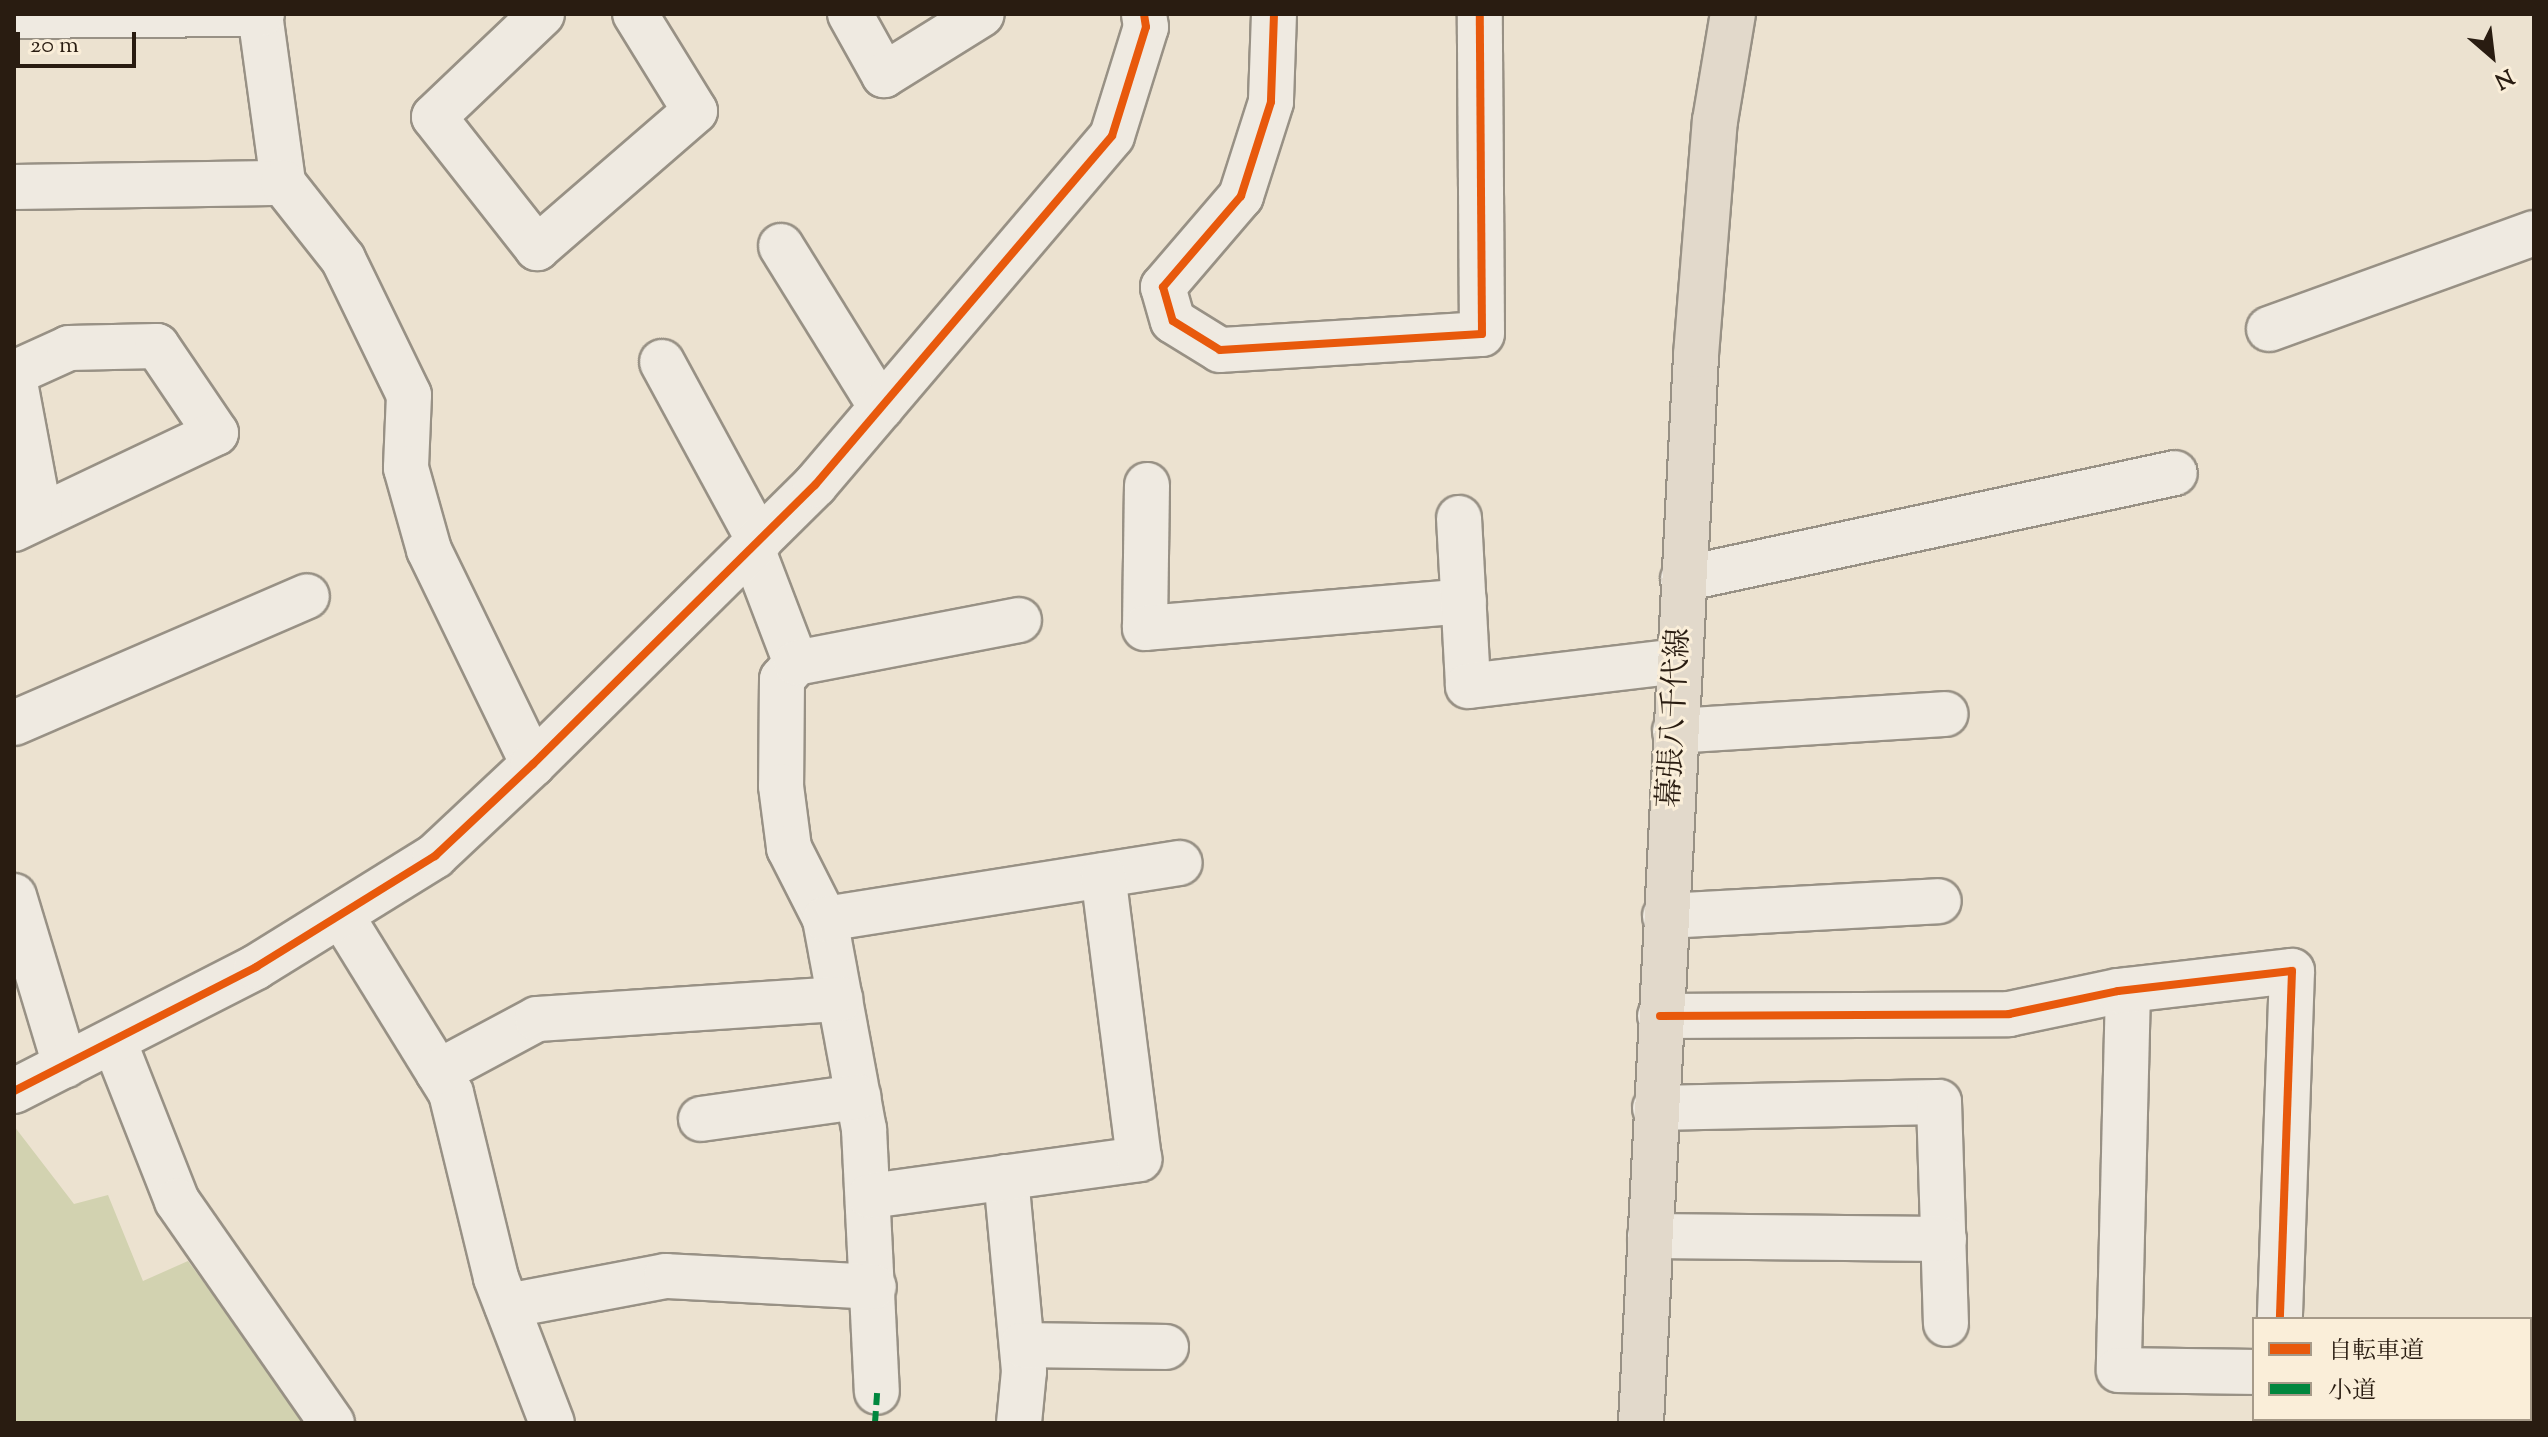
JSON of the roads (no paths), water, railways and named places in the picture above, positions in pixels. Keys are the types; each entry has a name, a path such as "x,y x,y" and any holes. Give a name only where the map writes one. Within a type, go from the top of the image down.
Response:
{"main road":[{"name":"幕張八千代線","path":"1641,1423 1683,579 1714,137 1733,14"}],"street":[{"path":"14,16 260,14 283,183 343,259 409,395 406,468 429,550 533,764"},
{"path":"542,14 434,117 537,248 695,111 635,14"},
{"path":"850,14 884,75 982,14"},
{"path":"14,1091 256,967 435,856 533,764 756,545 881,407 1112,136 1143,39 1144,14"},
{"path":"1274,14 1271,102 1241,196 1163,287 1173,321 1220,350 1482,334 1480,14"},
{"path":"14,187 283,183"},
{"path":"2269,329 2534,233"},
{"path":"781,246 881,407"},
{"path":"157,346 216,433 27,523 14,375 69,348 157,346"},
{"path":"662,362 756,545 796,663"},
{"path":"1683,579 2175,473"},
{"path":"1147,485 1145,628 1464,601"},
{"path":"1459,518 1468,686 1679,661"},
{"path":"14,723 307,596"},
{"path":"877,1392 870,1196 858,1097 825,919 789,848 781,786 782,679 796,663 1019,620"},
{"path":"1675,731 1945,714"},
{"path":"825,919 1180,863"},
{"path":"870,1196 1139,1159 1103,875"},
{"path":"14,896 65,1065"},
{"path":"1665,916 1939,901"},
{"path":"341,915 451,1093 507,1306 552,1423"},
{"path":"1660,1016 2009,1014 2128,990 2292,971 2280,1317"},
{"path":"2128,990 2119,1370 2252,1372"},
{"path":"438,1072 537,1019 840,999"},
{"path":"114,1041 177,1201 332,1423"},
{"path":"701,1119 858,1097"},
{"path":"1655,1108 1939,1102 1946,1324"},
{"path":"1006,1177 1022,1345 1019,1423"},
{"path":"1650,1236 1944,1239"},
{"path":"507,1306 666,1276 874,1287"},
{"path":"1022,1345 1166,1347"}]}
